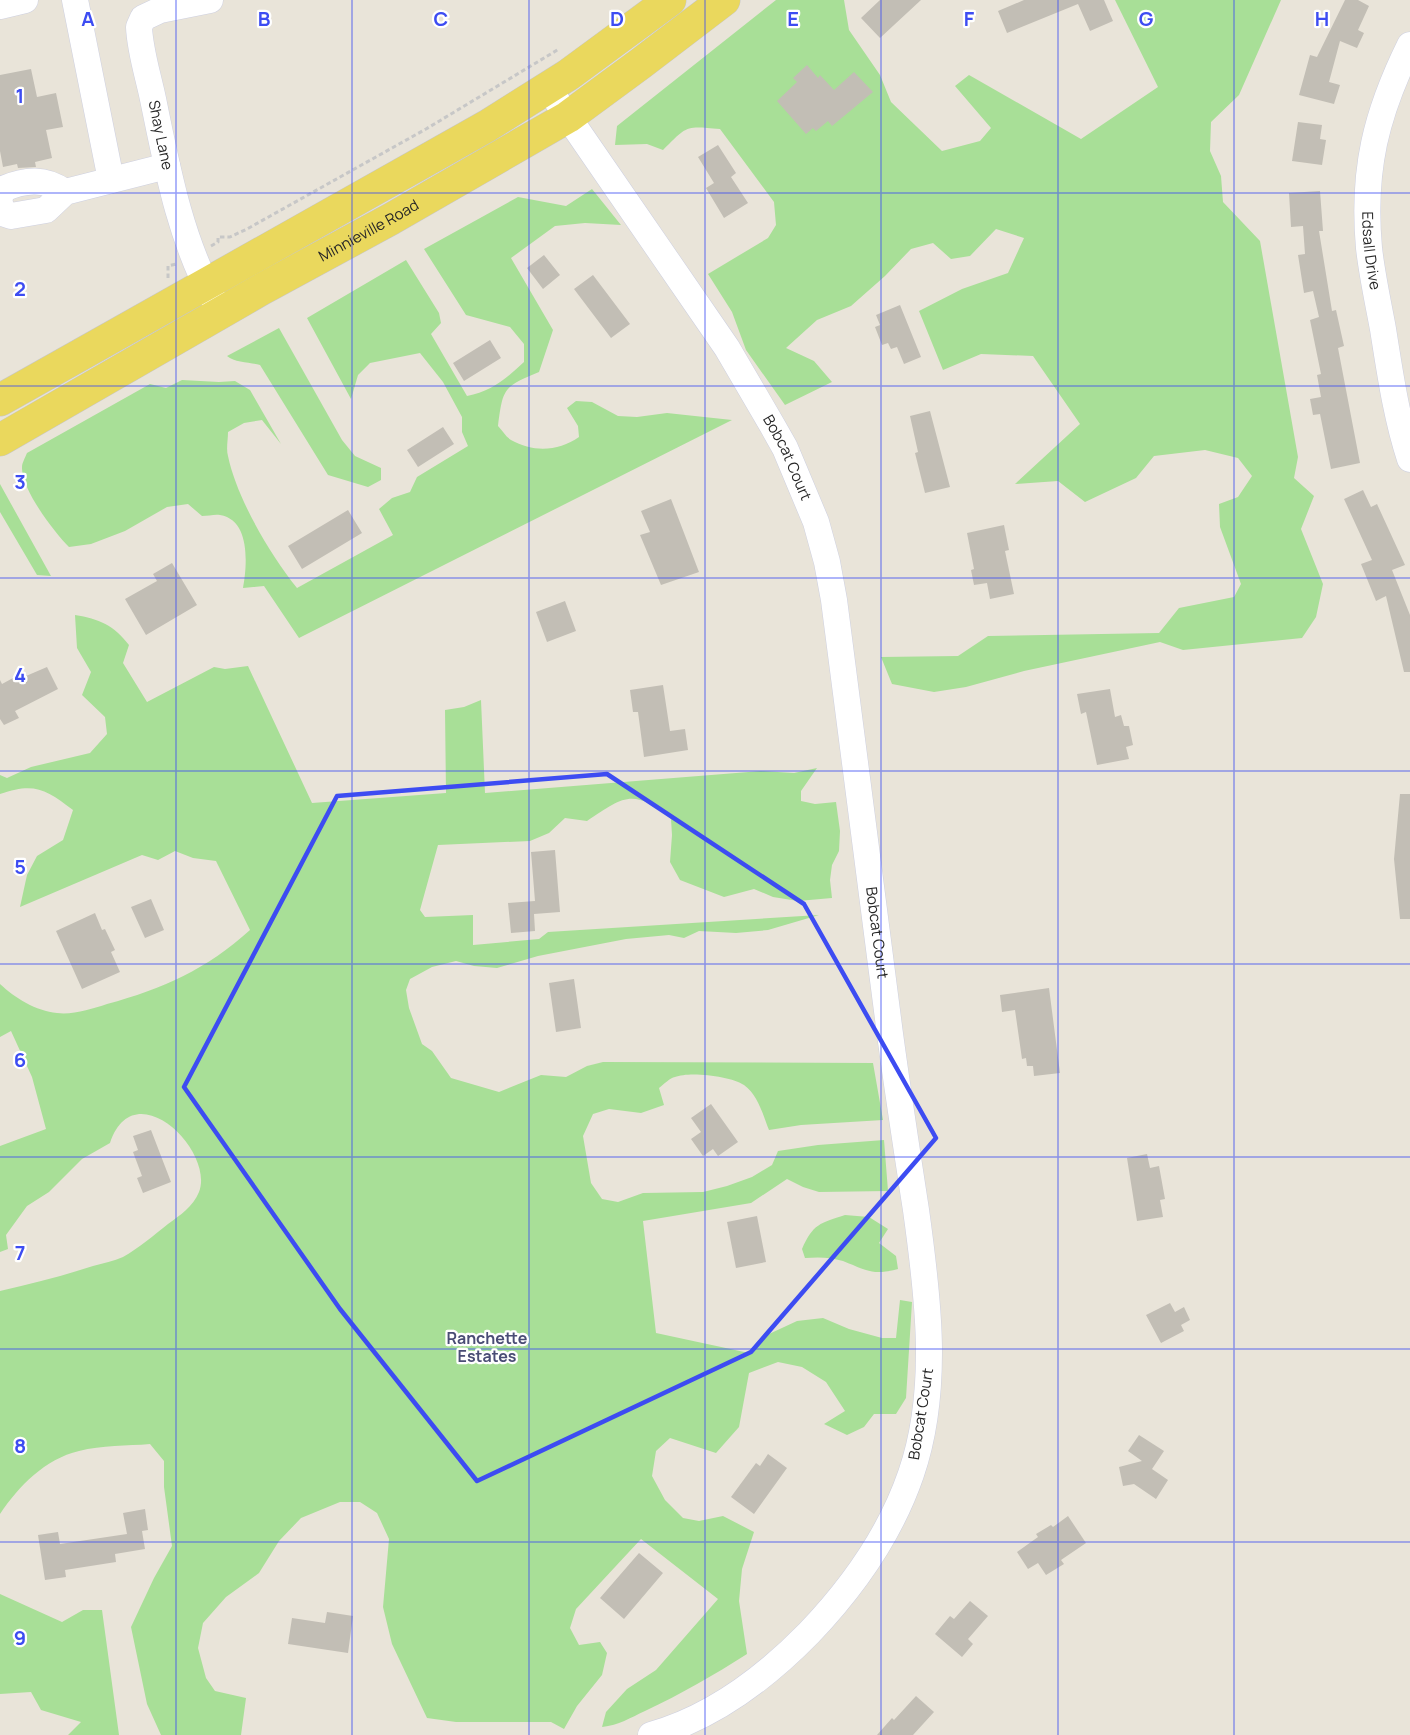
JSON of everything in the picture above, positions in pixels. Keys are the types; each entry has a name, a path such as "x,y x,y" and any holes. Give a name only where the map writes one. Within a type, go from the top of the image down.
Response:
{"main road":[{"path":"0,400 478,131 548,88 670,0"},
{"name":"Minnieville Road","path":"0,440 568,117 724,0"}],"street":[{"path":"0,6 25,0"},
{"path":"75,0 111,180"},
{"name":"Shay Lane","path":"201,1 150,13 143,18 139,27 176,203 205,284 221,314"},
{"name":"Edsall Drive","path":"1410,45 1392,82 1374,142 1369,172 1367,211 1370,250 1392,387 1401,431 1410,459"},
{"name":"Bobcat Court","path":"548,88 727,348 785,448 816,522 834,600 891,1040 924,1269 930,1339 928,1385 922,1429 911,1474 896,1510 873,1554 825,1617 759,1678 722,1704 689,1721 651,1735"},
{"path":"0,205 5,214 11,216 46,210 65,192 167,166"},
{"path":"0,197 3,189 40,181 47,182 65,192"}],"path":[{"path":"218,242 218,237 230,237 247,229 413,136 563,47"}],"highlighted area":[{"path":"607,774 804,904 936,1138 751,1352 477,1481 340,1309 184,1087 337,796"}],"green space":[{"path":"776,0 844,0 849,30 880,75 891,102 942,151 980,141 991,128 955,86 969,75 1081,139 1158,87 1115,0 1281,0 1239,95 1211,122 1210,151 1221,176 1223,202 1260,241 1298,457 1294,478 1314,496 1301,529 1323,584 1316,617 1302,638 1183,650 1160,642 1024,671 966,687 934,692 892,684 881,657 958,656 988,636 1159,633 1179,608 1234,597 1241,584 1220,527 1219,504 1238,497 1252,476 1238,458 1205,450 1154,456 1136,478 1085,502 1058,481 1015,484 1080,424 1033,356 981,354 943,370 919,311 962,289 1008,273 1024,238 996,229 970,256 951,259 933,243 911,249 851,306 817,320 786,348 814,361 832,382 785,405 746,350 732,312 708,274 768,238 776,225 774,202 720,129 688,129 663,150 647,144 615,145 617,126"},
{"path":"592,189 621,225 585,223 555,226 511,258 553,330 539,372 518,381 507,390 501,404 498,426 509,439 529,447 546,449 555,448 579,437 578,426 567,408 576,401 592,402 618,416 637,417 667,413 732,420 299,638 264,586 243,588 245,545 237,525 230,519 218,515 202,516 188,504 167,507 125,531 91,544 69,547 47,521 32,498 23,476 22,467 27,453 150,384 166,388 182,380 235,381 250,390 281,444 262,420 244,423 228,432 227,453 232,473 256,525 297,588 393,535 379,509 392,498 410,492 417,477 468,446 462,432 462,417 443,382 420,353 370,363 358,375 351,399 307,318 406,260 439,313 441,323 431,334 467,396 491,388 524,362 524,344 510,327 466,315 424,249 518,197 566,206"},
{"path":"279,328 342,440 355,456 381,468 381,480 368,487 328,475 260,365 238,361 227,356"},
{"path":"0,484 51,576 37,575 0,512"},
{"path":"75,615 105,624 118,632 129,645 123,663 147,702 214,667 225,669 248,666 312,803 446,793 445,710 464,707 481,700 485,793 761,771 794,773 817,768 801,791 801,801 815,804 836,802 840,831 839,851 832,865 830,880 832,898 798,901 773,897 754,889 724,897 680,880 670,862 671,819 647,802 628,799 619,801 587,821 565,818 549,833 530,841 438,845 420,910 425,917 473,915 473,945 539,939 548,932 819,915 768,930 736,933 699,931 684,938 669,935 626,939 538,956 497,968 474,966 456,961 432,967 410,979 406,990 409,1008 422,1044 432,1051 451,1078 499,1092 541,1075 566,1077 587,1066 603,1062 873,1063 883,1120 801,1125 769,1130 756,1100 744,1085 720,1077 690,1074 673,1078 659,1088 664,1105 641,1113 609,1109 593,1114 583,1136 591,1183 602,1199 618,1202 643,1193 703,1192 727,1186 752,1177 772,1165 778,1151 818,1145 884,1140 888,1191 819,1192 787,1179 751,1203 643,1221 656,1333 749,1353 769,1334 797,1321 823,1318 849,1329 882,1338 896,1338 900,1300 912,1302 906,1398 896,1414 874,1414 864,1427 847,1435 824,1424 845,1411 826,1382 802,1367 778,1362 749,1373 739,1427 716,1453 670,1438 656,1451 652,1476 665,1500 683,1518 699,1521 723,1516 754,1532 742,1569 739,1601 747,1654 658,1705 614,1725 602,1727 606,1712 627,1689 656,1670 718,1599 641,1539 576,1609 570,1628 579,1645 600,1642 607,1653 602,1675 577,1706 564,1729 551,1722 456,1722 427,1718 392,1644 383,1607 389,1539 377,1513 360,1502 340,1502 301,1518 279,1541 259,1573 226,1597 203,1623 198,1648 206,1678 215,1691 246,1698 241,1735 161,1735 147,1704 131,1627 172,1546 164,1487 164,1461 150,1444 79,1451 44,1467 24,1484 0,1514 0,1291 123,1257 190,1206 199,1192 201,1175 195,1157 184,1139 170,1125 153,1116 136,1115 121,1123 110,1143 82,1159 49,1192 27,1206 6,1235 8,1249 0,1252 0,1146 46,1129 32,1077 11,1031 0,1037 0,984 19,999 41,1010 63,1013 82,1011 147,992 183,976 201,967 250,930 216,861 193,858 175,851 158,860 142,855 20,907 27,875 37,856 63,840 73,810 55,797 31,788 0,794 0,775 7,778 31,767 90,753 107,734 105,717 82,695 91,672 77,648"},
{"path":"845,1215 869,1217 888,1229 879,1243 896,1256 898,1269 875,1272 833,1259 805,1258 802,1249 814,1229"},
{"path":"0,1594 62,1622 83,1610 102,1610 119,1735 68,1735 81,1722 41,1710 31,1692 0,1694"}],"building":[{"path":"880,0 921,0 880,38 861,18"},
{"path":"1024,0 1104,0 1113,21 1090,31 1078,4 1007,33 998,11"},
{"path":"1345,0 1358,0 1369,6 1358,30 1364,33 1357,48 1340,41 1329,82 1340,85 1334,104 1299,95 1310,55 1317,57"},
{"path":"807,65 818,78 820,75 834,90 854,72 873,92 832,126 828,121 816,131 813,128 806,134 777,101 797,82 793,78"},
{"path":"31,69 37,97 56,93 63,127 46,130 52,158 35,162 36,167 18,168 17,164 3,167 0,151 0,75"},
{"path":"1298,122 1322,125 1320,139 1326,140 1322,165 1292,161"},
{"path":"718,145 736,173 731,177 748,203 724,218 706,188 714,183 698,157"},
{"path":"1320,191 1323,231 1319,231 1332,311 1336,310 1344,346 1338,348 1360,463 1331,469 1320,414 1313,415 1310,399 1321,397 1317,375 1321,374 1310,320 1319,317 1313,291 1304,293 1298,255 1305,254 1303,226 1291,227 1289,193"},
{"path":"544,255 560,275 543,289 527,268"},
{"path":"593,275 630,324 611,338 574,289"},
{"path":"900,305 921,357 904,364 897,347 891,349 888,343 882,345 875,327 880,325 876,315"},
{"path":"490,340 501,358 464,381 453,363"},
{"path":"930,411 950,487 925,493 915,453 918,452 910,416"},
{"path":"443,427 454,444 418,467 407,450"},
{"path":"1363,490 1371,507 1377,504 1405,565 1392,570 1410,615 1410,672 1404,672 1386,596 1376,601 1361,564 1372,560 1344,499"},
{"path":"671,499 699,572 661,585 640,535 650,532 641,511"},
{"path":"348,510 362,533 302,569 288,546"},
{"path":"1004,525 1009,550 1005,551 1014,594 990,599 987,583 974,585 971,570 974,569 967,533"},
{"path":"172,563 197,605 146,635 125,599 157,581 153,574"},
{"path":"565,601 576,631 547,642 536,612"},
{"path":"47,667 58,689 15,711 19,718 4,725 0,719 0,680 2,684 24,672 26,676"},
{"path":"663,685 670,731 685,729 688,750 644,757 638,712 633,712 630,690"},
{"path":"1110,689 1115,717 1121,715 1124,726 1129,726 1133,745 1126,747 1129,759 1097,765 1086,712 1081,714 1077,694"},
{"path":"1400,794 1410,794 1410,919 1400,919 1394,859"},
{"path":"555,850 560,912 534,914 535,931 511,933 508,903 535,901 531,852"},
{"path":"151,899 164,930 145,938 131,907"},
{"path":"95,913 102,930 105,929 115,950 111,952 120,972 82,989 56,931"},
{"path":"574,979 581,1028 556,1032 549,983"},
{"path":"1049,988 1060,1073 1034,1076 1033,1066 1027,1066 1026,1058 1022,1059 1015,1010 1002,1012 1000,995"},
{"path":"711,1104 738,1142 718,1156 713,1149 703,1156 691,1139 701,1132 691,1118"},
{"path":"151,1130 171,1182 143,1193 137,1178 142,1176 133,1152 138,1150 133,1136"},
{"path":"1147,1154 1150,1168 1159,1166 1165,1199 1160,1200 1163,1217 1137,1221 1127,1158"},
{"path":"757,1216 766,1262 736,1268 727,1222"},
{"path":"1170,1303 1175,1312 1184,1307 1190,1320 1181,1325 1184,1331 1161,1343 1146,1315"},
{"path":"1139,1435 1164,1451 1152,1469 1168,1480 1156,1499 1134,1484 1123,1486 1119,1467 1142,1461 1128,1451"},
{"path":"768,1454 787,1468 754,1514 731,1497 756,1463 760,1466"},
{"path":"145,1509 148,1530 142,1531 145,1549 115,1554 116,1562 65,1570 66,1577 45,1580 38,1535 58,1532 60,1544 127,1534 123,1513"},
{"path":"1068,1516 1086,1543 1061,1560 1064,1564 1046,1575 1038,1563 1028,1569 1017,1552 1038,1537 1036,1534 1051,1525 1053,1527"},
{"path":"639,1553 663,1573 624,1619 600,1598"},
{"path":"970,1601 988,1616 968,1639 973,1644 962,1657 935,1634 950,1616 954,1619"},
{"path":"327,1612 353,1616 348,1653 288,1644 292,1618 325,1623"},
{"path":"916,1696 934,1712 913,1735 877,1735 892,1718 894,1720"}],"district":[{"name":"Ranchette Estates","path":"487,1347"}]}
